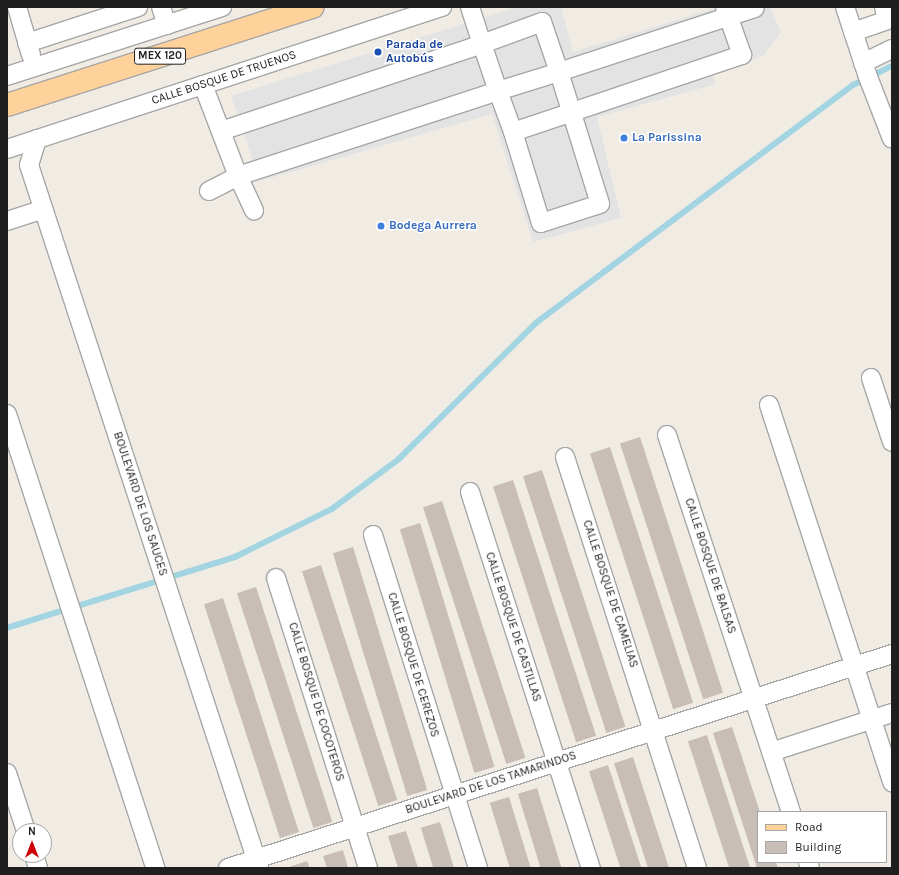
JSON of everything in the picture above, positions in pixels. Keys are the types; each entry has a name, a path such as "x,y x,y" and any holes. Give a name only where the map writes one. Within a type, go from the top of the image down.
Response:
{"main road":[{"name":"MEX 120","path":"7,105 313,7"}],"street":[{"path":"17,7 34,67"},
{"path":"27,43 138,7"},
{"path":"161,7 167,25"},
{"path":"7,76 222,7"},
{"name":"CALLE BOSQUE DE TRUENOS","path":"7,149 442,7"},
{"path":"221,131 482,44 542,22 573,113 600,204 541,223 513,132 498,91 482,44 470,7"},
{"path":"845,7 865,70 892,139"},
{"path":"853,32 887,20 884,7"},
{"path":"209,191 238,176 559,72 727,12 755,8"},
{"path":"513,132 742,55 727,12"},
{"path":"865,70 892,49"},
{"path":"203,85 238,176 254,211"},
{"name":"BOULEVARD DE LOS SAUCES","path":"37,139 29,166 258,863"},
{"path":"7,221 43,209"},
{"path":"871,378 892,442"},
{"path":"770,405 892,782"},
{"path":"7,414 67,594 155,868"},
{"name":"CALLE BOSQUE DE BALSAS","path":"667,435 791,811"},
{"name":"CALLE BOSQUE DE CAMELIAS","path":"565,457 654,730 697,868"},
{"name":"CALLE BOSQUE DE CASTILLAS","path":"470,492 591,868"},
{"name":"CALLE BOSQUE DE CEREZOS","path":"373,535 478,868"},
{"name":"CALLE BOSQUE DE COCOTEROS","path":"276,578 368,868"},
{"name":"BOULEVARD DE LOS TAMARINDOS","path":"228,868 258,863 355,827 892,654"},
{"path":"771,752 892,713"},
{"path":"7,772 23,823"}],"shaded area":[{"path":"518,7 561,7 573,52 719,7 770,7 781,32 763,56 711,72 716,84 597,117 621,218 533,242 492,114 260,181 231,96"}],"building":[{"path":"640,437 723,693 703,699 620,443"},
{"path":"610,447 693,703 673,709 590,453"},
{"path":"542,470 625,727 606,733 523,476"},
{"path":"513,480 596,736 576,742 493,486"},
{"path":"442,501 525,758 506,764 423,507"},
{"path":"420,523 495,767 474,773 400,529"},
{"path":"353,547 427,790 407,796 333,553"},
{"path":"321,565 397,800 378,806 302,571"},
{"path":"256,587 332,822 313,828 237,593"},
{"path":"223,598 299,832 280,838 204,604"},
{"path":"732,727 760,811 757,811 757,863 776,863 778,868 757,868 713,733"},
{"path":"707,735 750,868 729,868 688,741"},
{"path":"633,757 669,868 648,868 614,763"},
{"path":"608,765 641,868 620,868 589,771"},
{"path":"537,788 561,868 541,868 518,794"},
{"path":"509,797 531,868 510,868 490,803"},
{"path":"440,822 454,868 433,868 421,828"},
{"path":"406,831 418,868 398,868 388,836"},
{"path":"343,850 348,868 327,868 323,856"},
{"path":"307,861 310,868 286,868"}],"waterway":[{"path":"7,628 235,557 332,509 399,459 536,323 853,85 892,66"}],"place":[{"name":"Parada de Autobús","path":"378,52"},
{"name":"La Parissina","path":"624,138"},
{"name":"Bodega Aurrera","path":"381,226"}]}
